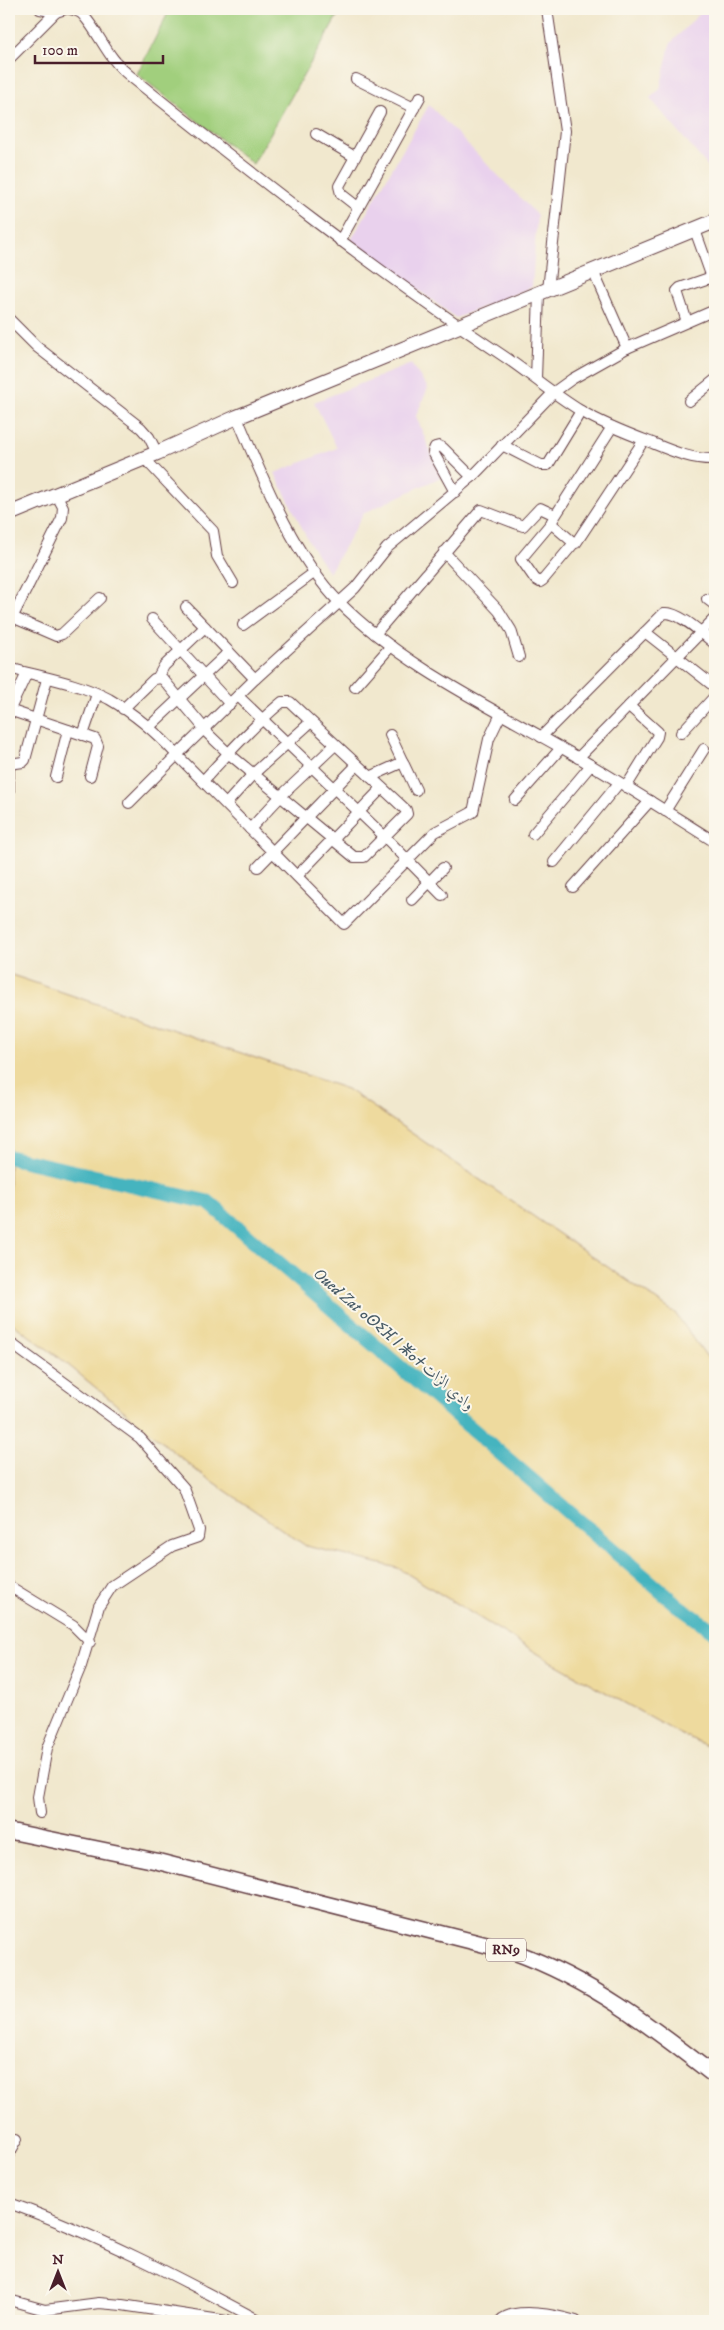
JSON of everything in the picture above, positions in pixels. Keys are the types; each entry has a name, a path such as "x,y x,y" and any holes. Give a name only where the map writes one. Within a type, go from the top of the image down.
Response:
{"main road":[{"name":"RN9","path":"9,1831 156,1861 514,1952 538,1960 598,1990 658,2032 715,2076"}],"street":[{"path":"40,9 60,10"},
{"path":"536,378 544,292 565,130 547,9"},
{"path":"9,60 60,10"},
{"path":"75,10 84,15 105,50 124,72 340,241 460,327 581,411 612,427 694,458 715,459"},
{"path":"356,79 414,108"},
{"path":"340,241 420,97"},
{"path":"359,208 341,194 339,186 380,112"},
{"path":"316,134 355,157"},
{"path":"9,514 157,453 237,417 715,221"},
{"path":"687,322 677,291 680,288 714,281 695,230"},
{"path":"593,272 627,348"},
{"path":"129,803 255,679 365,577 387,548 455,492 554,392 572,379 627,348 715,310"},
{"path":"9,319 37,347 141,428 149,437 157,453"},
{"path":"689,401 715,380"},
{"path":"502,445 540,465 548,465 581,411"},
{"path":"237,417 265,484 291,534 315,572 338,601 375,634 456,689 591,765 715,842"},
{"path":"612,427 553,519 521,559 535,579 540,582 576,543 644,440"},
{"path":"455,492 433,452 435,447 444,448 472,476"},
{"path":"144,458 213,531 217,556 233,583"},
{"path":"56,494 62,507 62,518 10,621 56,636 62,634 100,598"},
{"path":"375,634 481,510 523,526 540,508 553,519 574,544"},
{"path":"444,552 499,611 511,630 519,657"},
{"path":"243,625 315,572"},
{"path":"186,607 255,679"},
{"path":"541,737 664,613 669,612 679,617 715,644"},
{"path":"578,758 678,658 715,618"},
{"path":"152,619 230,704"},
{"path":"123,709 158,677 164,666 205,627"},
{"path":"646,632 715,687"},
{"path":"355,687 391,646"},
{"path":"149,727 228,652"},
{"path":"9,668 97,694 149,727 227,803 250,829 274,851 344,924 406,859 435,832 473,812 489,739 501,714"},
{"path":"27,673 9,710 98,741 90,776"},
{"path":"158,677 166,682 204,728 228,753 354,857 364,857 406,816 407,812 290,702 286,701 262,718 228,753 203,780"},
{"path":"9,808 9,765 25,760 47,679"},
{"path":"83,735 97,694"},
{"path":"238,696 384,836 442,895"},
{"path":"682,733 715,696"},
{"path":"554,862 623,785 658,732 630,706"},
{"path":"227,803 253,774 311,722"},
{"path":"56,777 68,730"},
{"path":"390,734 416,790"},
{"path":"250,829 281,796 336,745"},
{"path":"515,800 561,748"},
{"path":"665,811 704,749"},
{"path":"370,777 403,762"},
{"path":"258,867 358,765"},
{"path":"533,834 591,765"},
{"path":"297,876 382,788"},
{"path":"573,887 650,801"},
{"path":"412,900 443,868"},
{"path":"9,1342 140,1438 184,1488 199,1530 198,1536 172,1546 112,1586 99,1606 90,1642 47,1748 38,1797 40,1813"},
{"path":"9,1586 74,1625 90,1642"},
{"path":"9,2154 18,2138"},
{"path":"9,2203 57,2220 109,2244 260,2321"},
{"path":"9,2300 45,2310 91,2303 122,2305 227,2321"},
{"path":"500,2321 503,2318 526,2313 559,2316 576,2321"}],"shaded area":[{"path":"704,9 715,9 715,175 650,98 660,89 670,44"},
{"path":"429,105 537,215 532,287 456,318 351,240"},
{"path":"411,364 428,388 416,416 441,477 364,513 329,573 308,540 275,473 337,448 314,402"}],"green space":[{"path":"170,9 336,9 339,13 253,164 137,74"}],"sand":[{"path":"9,974 347,1089 675,1313 715,1368 715,1750 671,1729 550,1661 398,1568 306,1546 197,1471 61,1359 9,1321"}],"waterway":[{"name":"Oued Zat ⴰⵙⵉⴼ ⵏ ⵥⴰⵜ وادي الزات","path":"9,1157 208,1202 677,1605 715,1632"}]}
